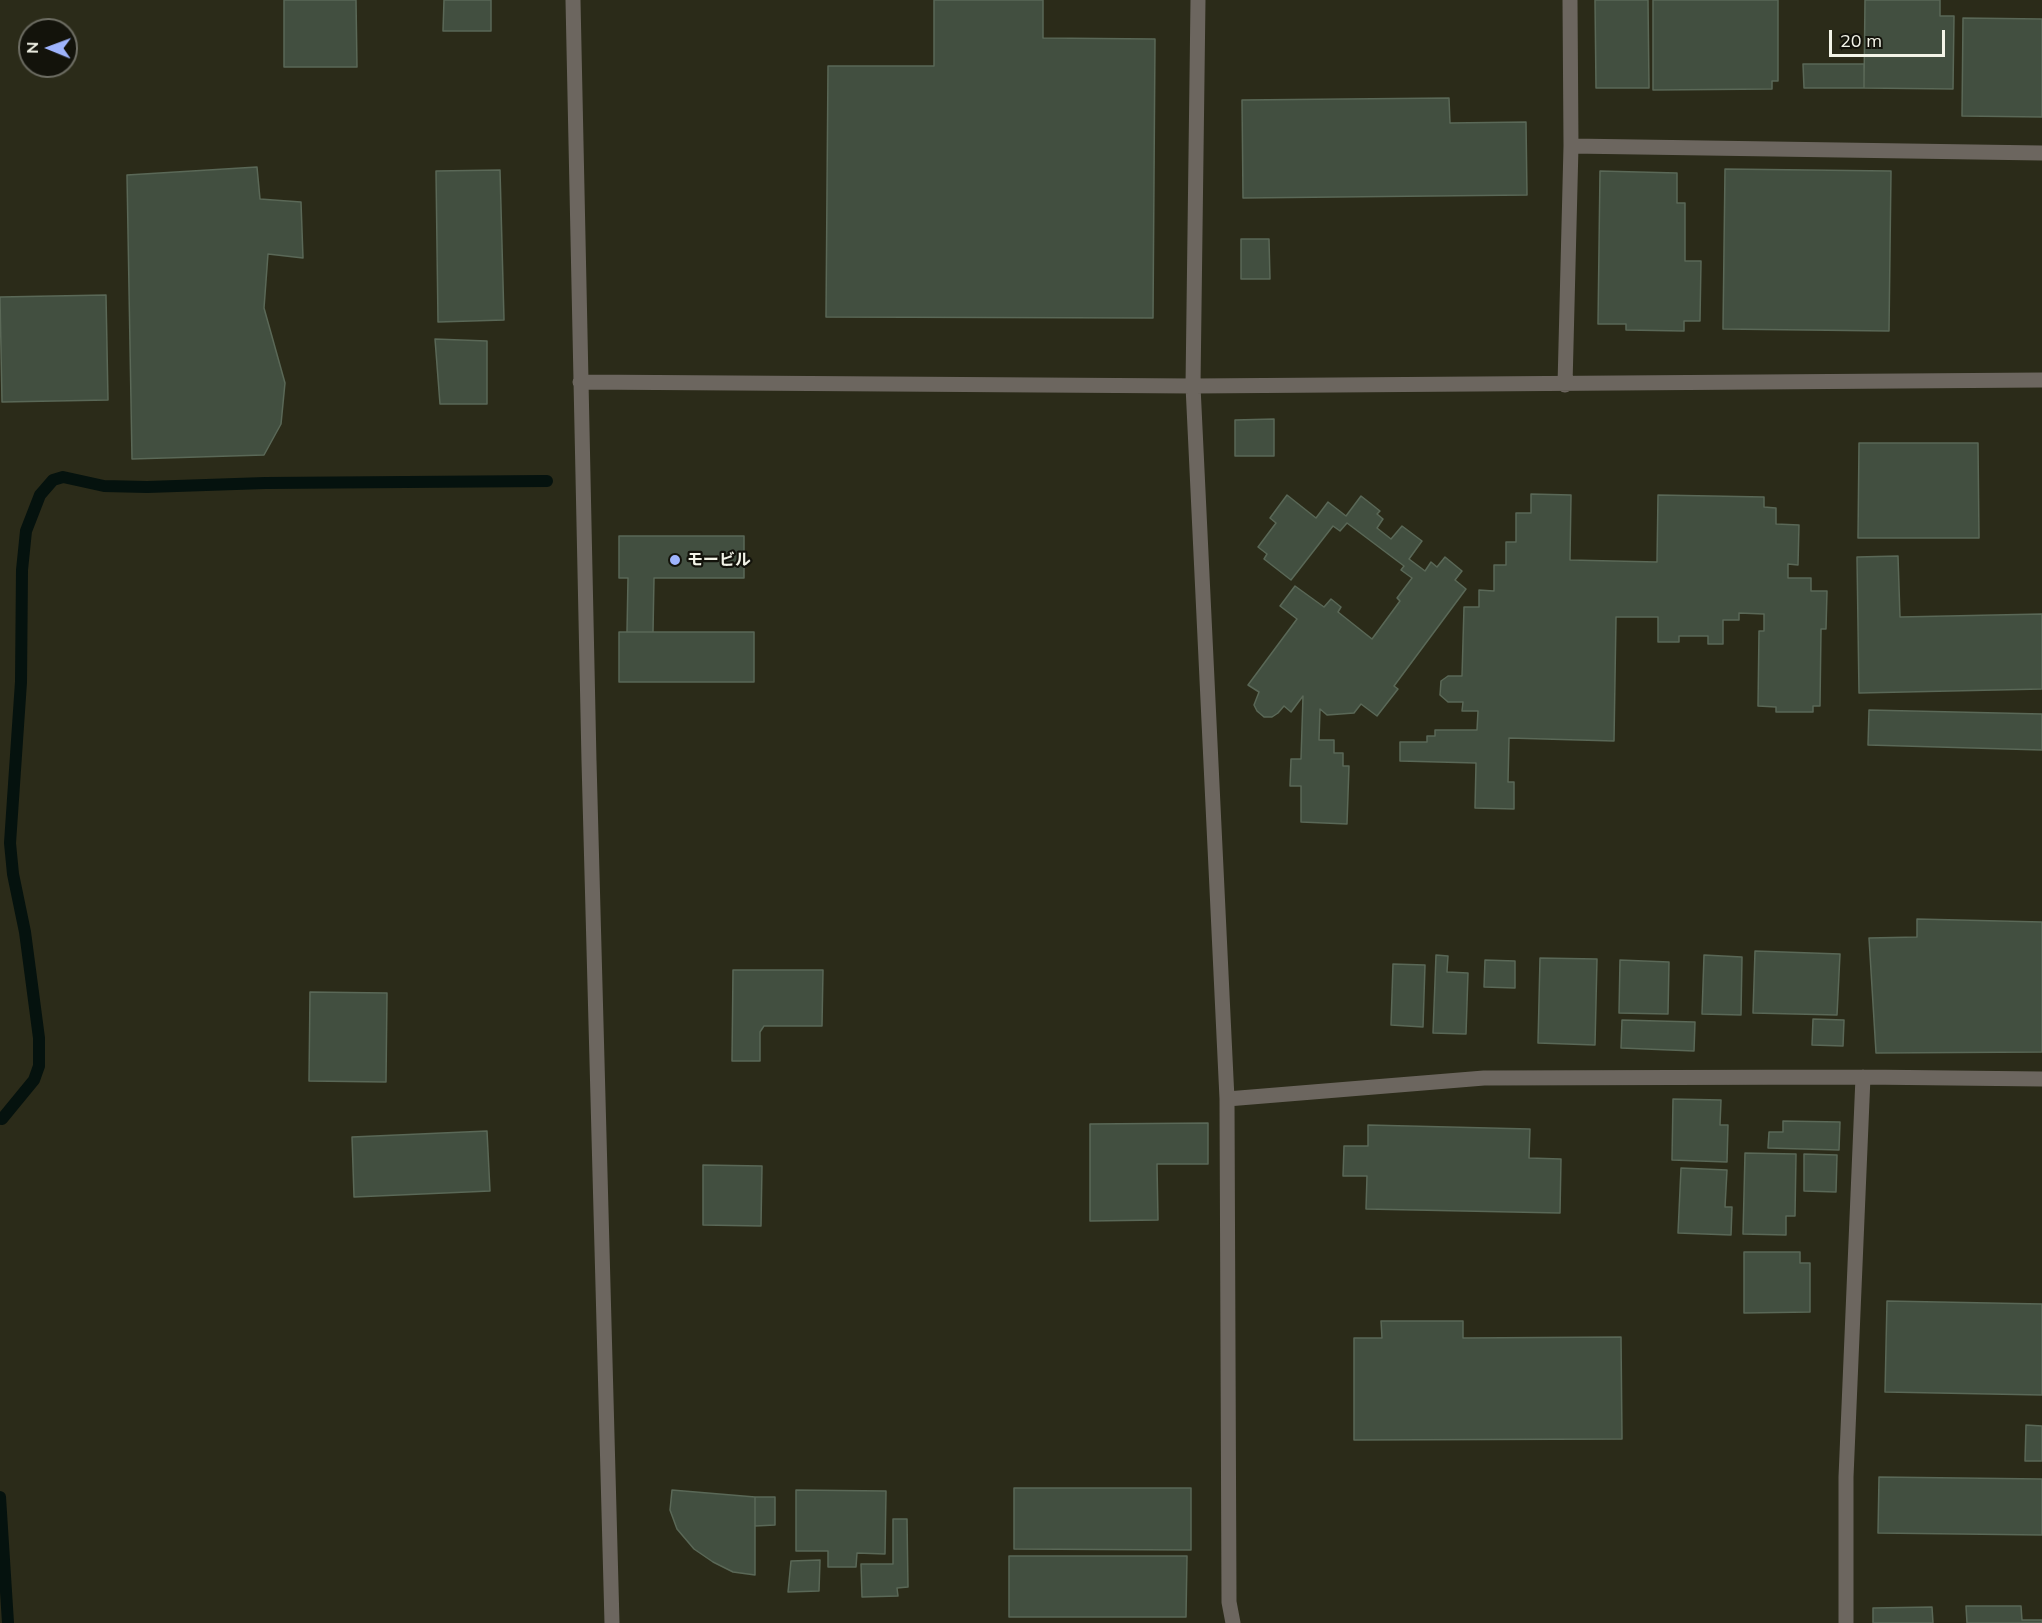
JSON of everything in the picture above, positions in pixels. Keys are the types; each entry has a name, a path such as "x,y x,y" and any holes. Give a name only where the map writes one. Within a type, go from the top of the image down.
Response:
{"street":[{"path":"573,0 580,382 612,1623"},
{"path":"1198,0 1193,386 1227,1099 1229,1590 1233,1623"},
{"path":"1565,385 1571,146 1570,0"},
{"path":"1571,146 2042,153"},
{"path":"580,382 1193,386 2042,380"},
{"path":"1846,1623 1846,1477 1863,1077"},
{"path":"1227,1099 1484,1078 2042,1079"}],"building":[{"path":"284,0 356,0 357,67 284,67"},
{"path":"444,0 491,0 491,31 443,31"},
{"path":"934,0 1043,0 1043,38 1155,39 1153,318 826,317 828,66 934,66"},
{"path":"1595,0 1648,0 1649,88 1596,88"},
{"path":"1653,0 1778,0 1778,81 1772,81 1772,89 1653,90"},
{"path":"1865,0 1940,0 1940,16 1954,16 1953,89 1864,88"},
{"path":"1963,18 2042,19 2042,117 1962,116"},
{"path":"1803,64 1864,64 1864,88 1804,88"},
{"path":"1449,98 1450,123 1526,122 1527,195 1243,198 1242,100"},
{"path":"257,167 260,199 301,202 303,258 268,254 264,308 285,383 281,424 264,455 132,459 127,175"},
{"path":"1725,169 1891,171 1889,331 1723,329"},
{"path":"500,170 504,320 438,322 436,171"},
{"path":"1600,171 1677,173 1677,203 1685,203 1685,261 1701,261 1700,321 1684,321 1684,331 1626,330 1626,324 1598,324"},
{"path":"1241,239 1269,239 1270,279 1241,279"},
{"path":"106,295 108,400 2,402 0,297"},
{"path":"435,339 487,341 487,404 440,404"},
{"path":"1274,419 1274,456 1235,456 1235,420"},
{"path":"1859,443 1978,443 1979,538 1858,538"},
{"path":"1531,494 1571,495 1570,560 1657,562 1658,495 1764,497 1764,507 1776,508 1776,524 1799,525 1798,565 1788,564 1788,578 1811,578 1811,591 1827,591 1826,629 1821,629 1820,706 1813,706 1813,712 1776,712 1776,707 1758,706 1759,631 1764,631 1764,614 1739,613 1739,620 1723,620 1723,644 1708,644 1708,636 1679,636 1679,642 1658,642 1658,617 1616,617 1614,741 1509,738 1508,782 1514,782 1514,809 1475,808 1476,763 1400,761 1400,742 1427,742 1427,736 1435,736 1435,730 1477,730 1478,711 1462,711 1463,702 1448,702 1440,695 1441,681 1448,676 1462,676 1464,607 1479,607 1479,590 1494,591 1494,565 1506,565 1506,542 1516,542 1516,513 1531,513"},
{"path":"1287,495 1316,518 1328,502 1346,516 1361,496 1380,511 1377,514 1383,519 1377,528 1391,539 1402,526 1422,541 1409,559 1425,571 1431,562 1437,567 1445,557 1462,571 1455,580 1466,589 1394,686 1398,689 1377,716 1361,704 1354,713 1327,715 1320,709 1319,740 1334,740 1334,753 1343,753 1343,766 1349,766 1347,824 1301,822 1301,786 1290,786 1291,759 1301,759 1303,696 1291,712 1284,706 1272,717 1264,717 1254,705 1259,692 1248,685 1297,619 1280,606 1295,586 1324,607 1331,599 1341,607 1338,612 1372,639 1400,601 1397,598 1412,578 1401,570 1404,566 1347,523 1340,531 1333,526 1291,580 1264,559 1267,554 1258,547 1276,523 1270,518"},
{"path":"619,536 744,536 744,578 654,578 653,632 627,632 628,578 619,578"},
{"path":"1898,556 1900,617 2042,614 2042,689 1859,693 1857,557"},
{"path":"619,632 754,632 754,682 619,682"},
{"path":"1869,710 2042,714 2042,750 1868,745"},
{"path":"1917,919 2042,922 2042,1052 1876,1053 1869,938 1917,937"},
{"path":"1755,951 1840,954 1837,1015 1753,1013"},
{"path":"1436,955 1448,956 1447,972 1468,973 1466,1034 1433,1033"},
{"path":"1704,955 1742,957 1741,1015 1702,1014"},
{"path":"1540,958 1597,959 1595,1045 1538,1043"},
{"path":"1485,960 1515,961 1515,988 1484,987"},
{"path":"1620,960 1669,962 1668,1014 1619,1013"},
{"path":"1393,964 1425,965 1423,1027 1391,1025"},
{"path":"733,970 823,970 822,1026 764,1026 760,1032 760,1061 732,1061"},
{"path":"310,992 387,993 386,1082 309,1081"},
{"path":"1813,1019 1844,1020 1843,1046 1812,1045"},
{"path":"1622,1020 1695,1022 1694,1051 1621,1048"},
{"path":"1673,1099 1721,1100 1720,1125 1728,1125 1727,1162 1672,1160"},
{"path":"1783,1121 1840,1122 1839,1150 1768,1148 1769,1132 1783,1132"},
{"path":"1208,1123 1208,1164 1157,1164 1158,1220 1090,1221 1090,1124"},
{"path":"1368,1125 1530,1129 1529,1158 1561,1159 1560,1213 1366,1209 1367,1176 1343,1176 1344,1146 1368,1146"},
{"path":"487,1131 490,1191 354,1197 352,1137"},
{"path":"1745,1153 1796,1154 1795,1216 1786,1216 1786,1235 1743,1234"},
{"path":"1804,1154 1837,1155 1836,1192 1804,1191"},
{"path":"703,1165 762,1166 761,1226 703,1225"},
{"path":"1681,1168 1727,1170 1725,1207 1732,1207 1731,1235 1678,1233"},
{"path":"1744,1252 1800,1252 1800,1263 1810,1263 1810,1312 1744,1313"},
{"path":"1887,1301 2042,1304 2042,1395 1885,1392"},
{"path":"1381,1321 1463,1321 1463,1338 1621,1337 1622,1439 1354,1440 1354,1338 1382,1338"},
{"path":"2026,1425 2042,1426 2042,1461 2025,1461"},
{"path":"1879,1477 2042,1479 2042,1535 1878,1533"},
{"path":"1014,1488 1191,1488 1191,1550 1014,1549"},
{"path":"672,1490 755,1497 755,1575 733,1572 694,1549 677,1529 670,1510"},
{"path":"796,1490 886,1491 885,1554 857,1553 856,1567 828,1567 828,1551 796,1551"},
{"path":"755,1497 775,1497 775,1525 755,1526"},
{"path":"893,1519 907,1519 908,1587 897,1588 898,1596 862,1597 861,1564 893,1564"},
{"path":"1009,1556 1187,1556 1186,1617 1009,1617"},
{"path":"820,1560 819,1591 788,1592 791,1561"},
{"path":"1966,1606 2021,1606 2022,1620 2042,1620 2042,1623 1967,1623"},
{"path":"1932,1607 1933,1623 1873,1623 1873,1608"}],"waterway":[{"path":"2,1119 34,1080 39,1066 39,1038 10,843 21,682 22,570 26,531 40,495 53,480 63,477 104,486 147,487 265,483 547,481"},
{"path":"0,1497 8,1623"}],"place":[{"name":"モービル","path":"675,560"}]}
